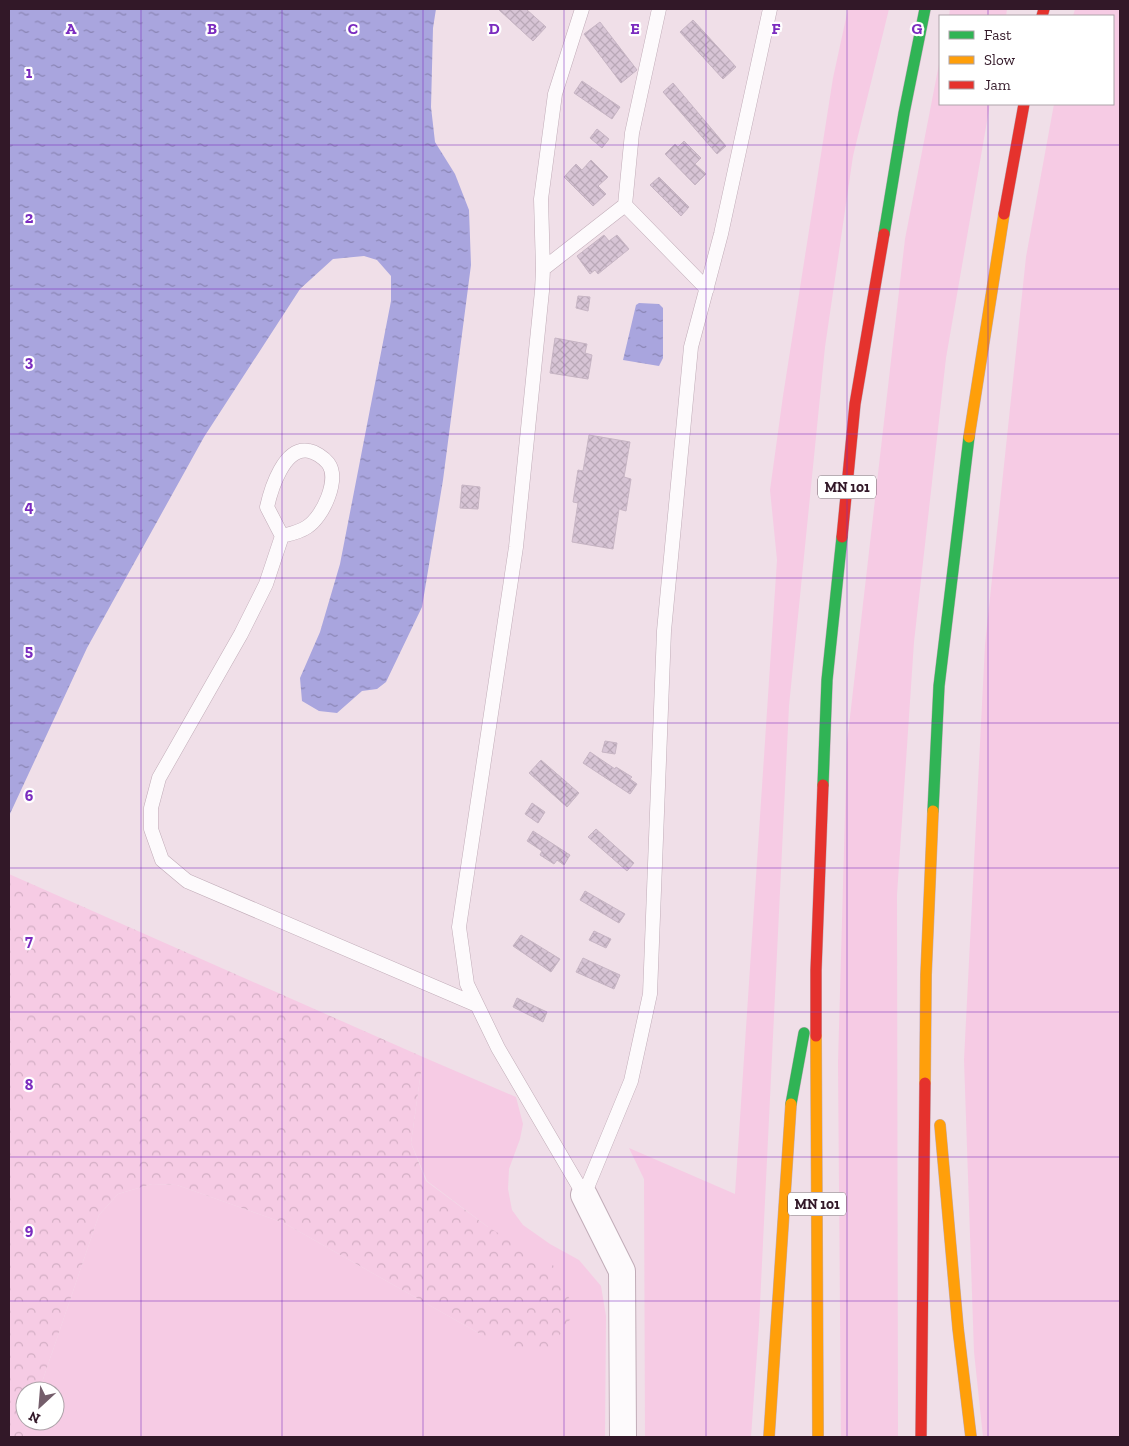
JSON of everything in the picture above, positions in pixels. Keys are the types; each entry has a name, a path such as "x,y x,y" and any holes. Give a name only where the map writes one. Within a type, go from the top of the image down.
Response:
{"highway":[{"name":"MN 101","path":"818,1437 816,970 827,680 854,414 904,113 925,9"},
{"path":"921,1437 926,974 939,686 970,424 1024,105"},
{"path":"769,1437 791,1102 816,970"},
{"path":"926,974 937,1092"},
{"path":"939,1112 958,1328 971,1437"}],"street":[{"path":"584,1195 622,1271 623,1437"}],"lane":[{"path":"582,9 555,94 541,199 543,269 516,547 459,927 467,984 498,1048 584,1195"},
{"path":"543,269 625,205 632,133 659,9"},
{"path":"584,1195 631,1081 650,994 664,631 691,347 721,234 770,9"},
{"path":"625,205 707,288"},
{"path":"282,536 307,528 316,520 327,501 331,476 329,464 315,452 304,450 295,452 287,460 274,483 267,507 282,536 266,584 241,634 159,778 151,808 151,829 162,860 186,880 477,1005"}],"green space":[{"path":"848,9 889,9 853,156 825,347 789,706 759,1325 751,1437 645,1437 644,1179 629,1148 735,1194 777,560 770,490 833,78"},
{"path":"950,9 1007,9 1006,15 949,15"},
{"path":"1075,9 1120,9 1120,1437 983,1437 974,1352 964,1060 985,645 1026,257 1054,105 1114,105 1114,15 1073,15"},
{"path":"939,64 939,105 990,105 946,358 914,642 897,895 898,1437 841,1437 838,1063 847,743 905,239"},
{"path":"9,874 423,1057 411,1143 426,1181 488,1227 559,1269 570,1301 571,1318 551,1348 524,1350 482,1335 284,1223 177,1185 152,1184 118,1194 99,1215 42,1381 15,1381 15,1431 25,1431 23,1437 9,1437"},
{"path":"423,1057 516,1097 523,1124 520,1139 509,1169 508,1189 512,1210 523,1225 550,1244 579,1260 601,1286 606,1316 605,1437 23,1437 25,1431 65,1431 65,1381 42,1381 99,1215 118,1194 152,1184 177,1185 284,1223 482,1335 488,1227 427,1181 411,1143"}],"water":[{"path":"9,9 436,9 433,28 431,107 435,142 455,174 469,210 471,265 443,480 422,607 386,682 377,689 362,691 337,713 319,711 302,701 300,678 320,632 340,564 391,301 391,276 377,260 364,256 333,259 300,289 204,437 87,648 9,816"},
{"path":"639,303 659,304 663,308 663,358 659,366 623,360 636,305"}],"building":[{"path":"498,9 526,9 546,27 533,41"},
{"path":"693,20 736,67 723,79 680,32"},
{"path":"600,22 637,70 621,83 584,34"},
{"path":"582,81 620,107 612,119 574,93"},
{"path":"673,83 726,146 717,154 663,92"},
{"path":"597,129 609,139 602,148 590,138"},
{"path":"684,141 701,158 695,164 706,174 695,185 665,154 675,144 678,147"},
{"path":"591,160 608,177 598,186 606,194 593,206 564,177 576,164 582,170"},
{"path":"659,177 689,207 681,216 650,185"},
{"path":"604,235 609,241 617,235 629,249 598,274 595,270 590,274 577,256"},
{"path":"578,296 590,297 588,311 576,308"},
{"path":"555,338 587,344 585,353 592,355 588,379 550,373"},
{"path":"589,435 630,442 624,477 631,479 626,511 619,509 613,549 572,542 578,503 573,502 578,470 583,471"},
{"path":"462,485 480,487 478,509 460,508"},
{"path":"605,741 617,743 615,754 602,752"},
{"path":"590,752 615,769 616,767 632,777 630,779 637,784 630,794 583,763"},
{"path":"541,760 579,793 567,807 529,773"},
{"path":"532,803 545,812 538,823 525,814"},
{"path":"596,829 634,863 627,871 588,837"},
{"path":"533,831 570,855 564,865 557,860 554,864 540,855 542,851 527,841"},
{"path":"585,891 625,914 619,923 580,900"},
{"path":"594,931 611,939 606,948 589,940"},
{"path":"521,935 560,959 551,972 513,946"},
{"path":"583,958 620,975 614,989 576,972"},
{"path":"517,998 547,1012 543,1022 513,1007"}],"traffic: fast":[{"path":"884,234 904,113 925,9"},
{"path":"933,811 939,686 969,437"},
{"path":"823,785 827,680 842,537"},
{"path":"791,1104 804,1033"}],"traffic: slow":[{"path":"969,437 1004,214"},
{"path":"925,1083 926,975 933,811"},
{"path":"816,1036 818,1437"},
{"path":"769,1437 791,1104"},
{"path":"940,1125 958,1328 971,1437"}],"traffic: jam":[{"path":"1042,15 1044,9"},
{"path":"1004,214 1024,105"},
{"path":"842,537 855,404 884,234"},
{"path":"816,1036 816,970 823,785"},
{"path":"921,1437 925,1083"}]}
